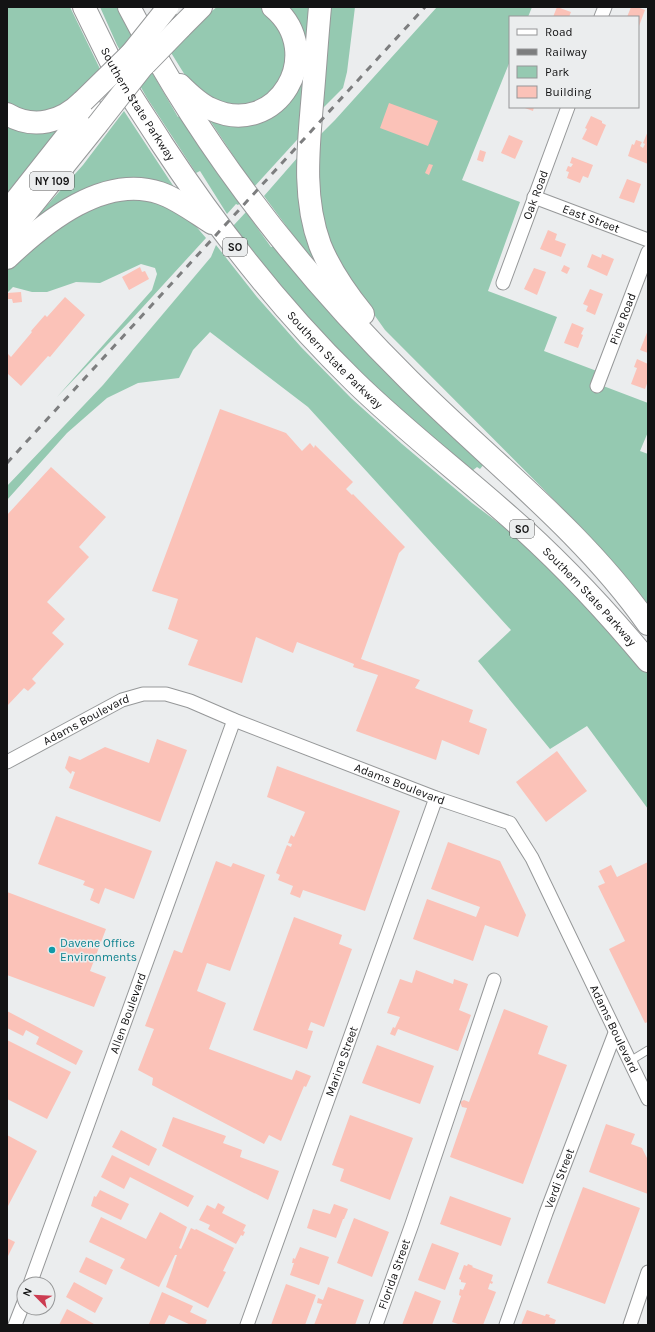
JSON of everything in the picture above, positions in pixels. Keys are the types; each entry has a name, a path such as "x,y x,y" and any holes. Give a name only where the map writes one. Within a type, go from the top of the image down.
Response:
{"highway":[{"path":"71,7 112,64"},
{"name":"Southern State Parkway","path":"84,7 112,64 171,158 220,228 272,292 326,353 384,409 522,528 551,555 607,614 648,661"},
{"name":"Southern State Parkway","path":"129,7 146,61 212,146 276,233 333,300 411,382 532,494 570,532 628,596 648,624"},
{"path":"7,114 24,121 48,122 66,115 90,110 146,61 174,20 201,7"},
{"path":"146,61 210,109 230,115 243,115 251,114 268,107 278,99 287,88 294,74 297,59 296,44 291,27 282,15 273,7"},
{"path":"320,7 307,161 308,189 313,219 320,245 338,280 411,382"},
{"path":"7,258 41,230 69,210 94,196 114,190 137,189 161,193 220,228"}],"main road":[{"path":"174,20 187,7"},
{"name":"NY 109","path":"7,211 90,110"},
{"name":"NY 109","path":"7,237 90,110"}],"street":[{"name":"Oak Road","path":"502,283 568,108"},
{"name":"East Street","path":"534,197 648,240"},
{"name":"Pine Road","path":"597,386 648,252"},
{"name":"Adams Boulevard","path":"7,762 122,700 143,694 166,694 184,699 234,720 436,798 510,823 536,865 569,932 615,1033 648,1099"},
{"name":"Allen Boulevard","path":"33,1276 234,720"},
{"name":"Marine Street","path":"247,1325 436,798"},
{"name":"Florida Street","path":"376,1325 412,1224 494,980"},
{"name":"Verdi Street","path":"506,1325 546,1213 615,1033"},
{"path":"630,1325 648,1272"}],"lane":[{"path":"630,1061 648,1050"}],"green space":[{"path":"7,7 70,7 100,69 77,98 60,110 25,115 7,105"},
{"path":"100,7 120,7 154,76 178,117 182,114 241,202 238,205 236,204 227,214 200,171 196,173 147,98 117,45"},
{"path":"217,7 265,7 293,51 273,98 226,110 188,80 170,51 195,24"},
{"path":"285,7 316,7 306,130 254,187 205,113 230,120 297,84"},
{"path":"327,7 355,7 347,72 343,88 318,113"},
{"path":"437,7 532,7 528,16 509,16 509,63 462,180 520,202 488,291 557,317 544,351 602,373 598,384 648,403 648,432 640,451 648,454 648,604 585,531 385,330 351,282 337,260 322,221 316,176 317,138"},
{"path":"124,111 174,187 134,183 31,232 30,219 37,210 42,211 83,165"},
{"path":"7,119 56,126 59,136 7,203"},
{"path":"305,149 325,270 304,250 264,196"},
{"path":"116,196 171,203 194,224 206,238 131,320 57,397 152,290 157,274 155,268 141,264 100,283 76,282 47,292 32,292 13,287 7,293 7,265 47,233"},
{"path":"246,212 271,247 276,247 484,464 480,469 477,467 472,471 433,438 395,405 322,333 233,226"},
{"path":"216,245 257,297 301,347 351,398 402,444 472,503 532,548 621,640 648,673 648,809 587,726 550,749 478,661 511,630 308,407 210,332 193,350 179,378 138,383 107,398 67,433 7,500 7,486 103,385 211,257"}],"building":[{"path":"557,7 571,12 569,16 553,16"},
{"path":"631,7 637,7 645,10 639,26 639,16 627,16"},
{"path":"389,103 438,121 428,146 380,128"},
{"path":"525,108 534,108 533,111"},
{"path":"591,116 602,121 602,123 606,125 597,146 582,139 587,129 585,128"},
{"path":"648,131 648,164 628,156 632,144 634,145 636,140 642,142 640,146 643,148 645,144 643,143"},
{"path":"509,135 523,141 515,159 501,153"},
{"path":"480,150 486,152 483,162 477,160"},
{"path":"572,157 593,165 588,178 583,176 580,183 567,178 569,172 566,171 568,166 571,167 573,164 570,163"},
{"path":"429,164 433,165 429,175 425,173"},
{"path":"627,179 641,184 634,203 619,198"},
{"path":"548,230 557,234 555,240 566,244 561,257 540,249"},
{"path":"592,254 601,258 602,254 614,259 607,276 587,267"},
{"path":"564,265 570,268 567,274 561,271"},
{"path":"140,267 142,272 145,271 149,279 129,290 122,277"},
{"path":"534,268 546,272 537,295 524,289"},
{"path":"590,289 603,294 595,315 586,311 588,306 583,304"},
{"path":"21,292 22,302 13,303 12,299 7,299 7,293"},
{"path":"65,297 85,315 50,357 48,356 21,386 7,373 7,353 11,357 45,315 47,317"},
{"path":"572,323 584,328 578,348 564,343"},
{"path":"648,330 648,353 640,350"},
{"path":"637,359 648,364 648,381 645,389 631,384 637,368 634,367"},
{"path":"220,409 286,433 302,451 310,443 314,448 315,445 353,482 346,489 352,495 353,494 405,547 399,553 361,659 420,680 415,688 473,710 469,722 487,729 479,755 442,740 436,760 356,731 378,675 353,667 354,664 297,642 293,653 256,637 242,683 188,665 198,640 168,629 178,599 152,591"},
{"path":"51,467 106,517 79,547 89,557 47,602 65,619 52,633 64,644 32,679 36,683 28,691 24,688 7,706 7,515"},
{"path":"157,739 187,750 160,822 69,788 75,772 72,771 71,774 65,768 69,756 80,760 105,747 149,763"},
{"path":"557,751 587,791 546,822 516,782"},
{"path":"277,766 400,811 365,911 303,890 300,898 290,894 293,886 278,880 280,875 276,873 287,845 291,847 292,844 288,843 291,835 294,837 305,812 267,797"},
{"path":"56,816 152,851 134,899 105,888 99,904 90,900 94,889 83,885 85,881 38,864"},
{"path":"448,842 500,861 526,915 518,937 485,925 473,961 413,939 427,899 476,917 480,907 431,889"},
{"path":"216,861 231,867 233,863 265,875 230,971 207,963 197,991 226,1003 209,1049 292,1080 296,1070 311,1076 306,1087 304,1086 281,1141 269,1135 264,1144 152,1085 153,1078 138,1070 154,1029 145,1026 174,950 182,953"},
{"path":"648,862 648,1022 645,1023 609,949 625,941 598,886 605,883 599,871 611,865 617,877"},
{"name":"Davene Office Environments","path":"7,892 106,929 90,971 106,977 94,1007 7,975"},
{"path":"294,917 342,935 339,944 352,949 324,1027 311,1022 308,1030 313,1031 307,1049 253,1030"},
{"path":"416,970 453,984 454,979 468,984 459,1010 471,1015 458,1051 398,1029 395,1036 390,1034 393,1027 395,1028 400,1017 387,1013 400,979 412,983"},
{"path":"504,1009 548,1026 538,1054 567,1065 523,1184 450,1157 467,1108 462,1107 460,1102 464,1100 469,1102"},
{"path":"7,1011 83,1051 76,1065 36,1044 39,1037 26,1030 23,1036 7,1028"},
{"path":"7,1040 71,1072 47,1119 7,1099"},
{"path":"377,1045 434,1066 420,1104 362,1083"},
{"path":"350,1115 413,1138 390,1200 340,1181 344,1169 332,1165"},
{"path":"173,1117 226,1136 223,1143 242,1150 240,1157 279,1171 268,1200 162,1146"},
{"path":"606,1124 635,1134 631,1144 642,1148 648,1160 648,1194 589,1172"},
{"path":"121,1130 157,1149 149,1166 112,1147"},
{"path":"7,1135 37,1151 8,1206 7,1205"},
{"path":"112,1155 194,1196 188,1207 130,1177 124,1189 101,1177"},
{"path":"583,1187 640,1208 605,1304 547,1283"},
{"path":"100,1190 129,1204 121,1220 91,1206 94,1196 96,1197"},
{"path":"450,1196 511,1218 501,1246 440,1224"},
{"path":"218,1203 225,1207 222,1213 246,1225 243,1231 245,1232 243,1236 241,1235 236,1244 208,1229 210,1225 199,1220 207,1205 215,1209"},
{"path":"334,1204 348,1209 336,1238 307,1228 313,1209 330,1214"},
{"path":"160,1212 187,1227 179,1248 181,1249 191,1228 196,1229 234,1248 223,1271 226,1272 208,1308 166,1287 177,1255 175,1255 159,1287 120,1268 125,1259 89,1242 101,1217 146,1239"},
{"path":"354,1218 389,1232 372,1277 337,1263"},
{"path":"7,1238 15,1242 7,1258"},
{"path":"432,1243 459,1253 445,1290 418,1280"},
{"path":"300,1247 329,1257 319,1285 290,1275 294,1263 292,1263 293,1258 295,1259"},
{"path":"86,1257 113,1270 106,1285 79,1272"},
{"path":"468,1264 493,1275 491,1281 493,1282 492,1284 490,1283 488,1289 496,1292 483,1325 461,1325 452,1322 461,1296 459,1295 460,1289 463,1290 466,1283 461,1282 459,1279 464,1265 467,1266"},
{"path":"74,1282 103,1298 95,1313 66,1297"},
{"path":"286,1284 316,1295 305,1325 271,1325"},
{"path":"328,1287 364,1300 355,1325 314,1325 322,1304 317,1303 318,1298 323,1300"},
{"path":"415,1291 441,1301 432,1325 402,1325"},
{"path":"162,1292 193,1306 190,1312 207,1320 205,1325 191,1325 169,1315 164,1325 149,1324"},
{"path":"67,1309 94,1324 94,1325 59,1325"},
{"path":"527,1310 545,1316 546,1314 550,1315 549,1317 556,1320 554,1325 521,1325"}],"railway":[{"path":"7,463 425,7"}],"place":[{"name":"Davene Office Environments","path":"52,950"}]}
